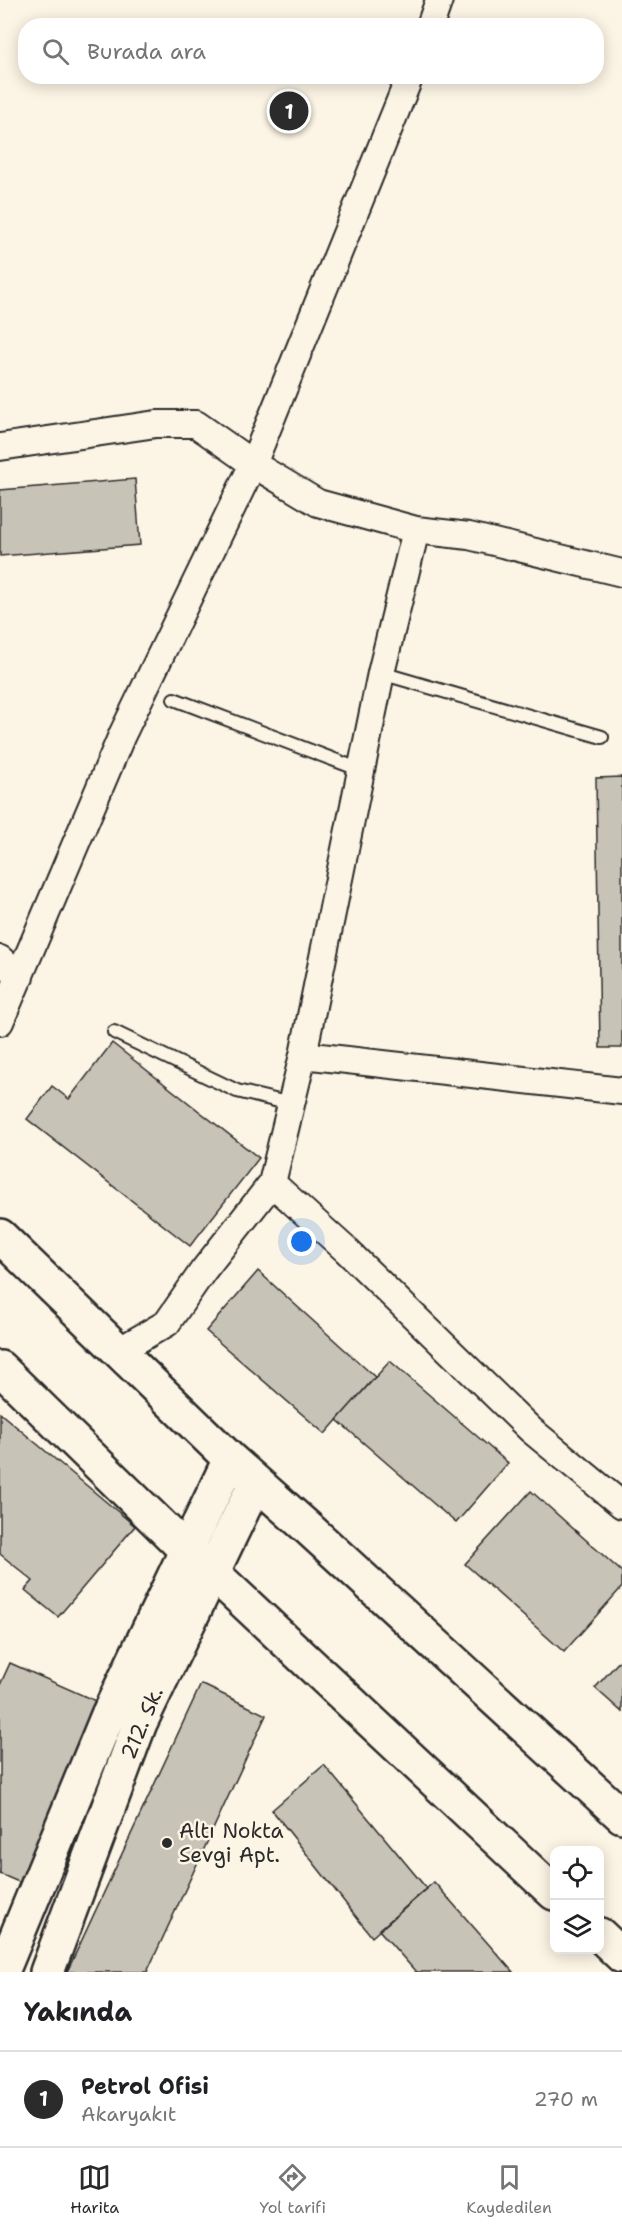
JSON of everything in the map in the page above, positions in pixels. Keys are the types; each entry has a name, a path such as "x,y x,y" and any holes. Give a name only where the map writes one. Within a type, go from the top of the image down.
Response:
{"main road":[{"path":"0,1236 230,1459 622,1816"},
{"path":"0,1368 187,1551 213,1572 550,1888"},
{"path":"2,1972 108,1715 230,1459"},
{"name":"212. Sk.","path":"47,1972 140,1723 256,1482"},
{"path":"604,1939 622,1956"}],"street":[{"path":"0,1022 122,735 253,464 407,84"},
{"path":"0,447 156,424 196,424 253,464 318,503 416,530 469,536 622,573"},
{"path":"120,1350 167,1323 202,1271 272,1183 303,1055 381,673 416,530"},
{"path":"0,958 20,977"},
{"path":"303,1055 622,1091"},
{"path":"272,1183 346,1250 531,1430 622,1504"}],"lane":[{"path":"381,673 602,737"},
{"path":"174,699 361,770"},
{"path":"114,1032 237,1091 291,1104"}],"building":[{"path":"135,479 140,545 0,556 0,490"},
{"path":"622,777 622,1048 600,1048 596,778"},
{"path":"112,1043 259,1158 190,1246 27,1119 52,1086 69,1099"},
{"path":"258,1271 375,1377 325,1434 206,1331"},
{"path":"390,1361 508,1463 456,1523 337,1420"},
{"path":"0,1413 135,1526 58,1617 25,1590 33,1581 0,1554"},
{"path":"531,1491 622,1572 622,1587 564,1652 465,1564"},
{"path":"622,1658 622,1712 595,1688"},
{"path":"10,1663 107,1706 21,1883 0,1874 0,1685"},
{"name":"Altı Nokta Sevgi Apt.","path":"201,1684 266,1715 147,1972 67,1972"},
{"path":"324,1765 427,1889 372,1937 272,1810"},
{"path":"434,1882 513,1972 416,1972 379,1930"}],"place":[{"name":"Petrol Ofisi","path":"289,111"},
{"name":"Altı Nokta Sevgi Apt.","path":"167,1843"}]}
